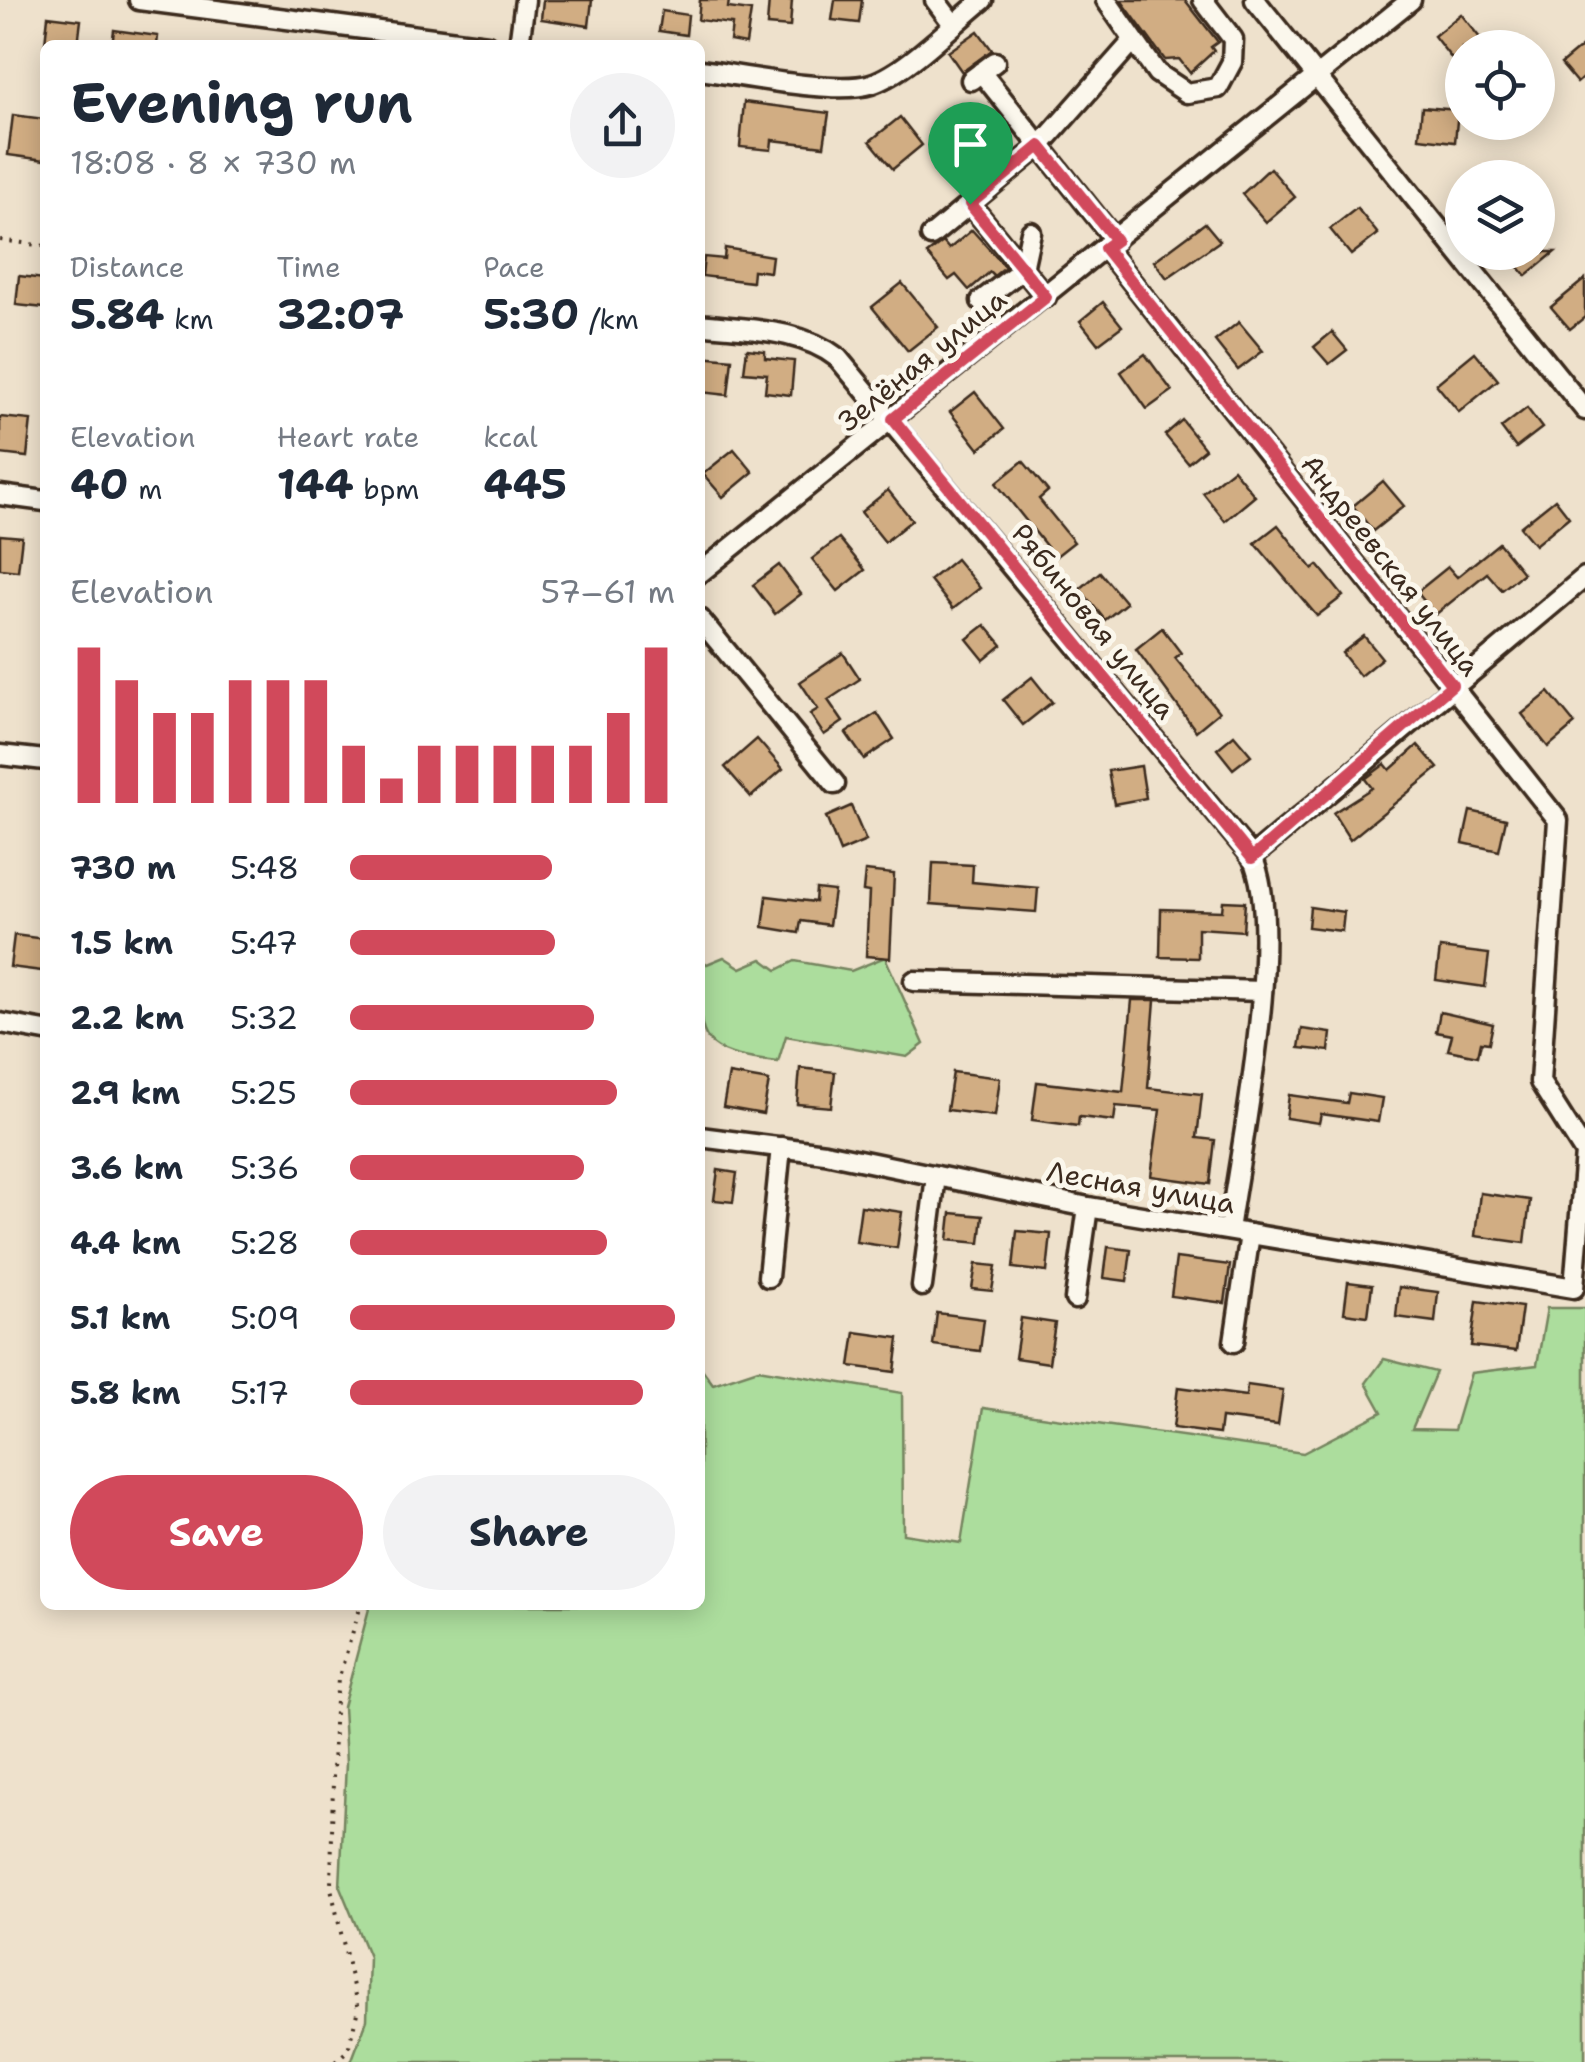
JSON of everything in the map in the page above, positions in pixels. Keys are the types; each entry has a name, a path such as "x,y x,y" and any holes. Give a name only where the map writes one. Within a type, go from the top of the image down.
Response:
{"street":[{"path":"139,0 447,40"},
{"path":"521,40 525,0"},
{"path":"935,0 953,24"},
{"path":"705,71 839,86 870,84 895,70 983,0"},
{"path":"1106,0 1132,42 1171,86 1187,93 1218,88 1232,62 1233,38 1203,0"},
{"path":"1255,0 1585,410"},
{"name":"Зелёная улица","path":"705,569 1412,0"},
{"path":"931,236 1040,146 1132,42"},
{"name":"Андреевская улица","path":"982,71 1110,244 1558,820 1540,1082 1585,1152 1574,1288"},
{"path":"970,204 1046,297"},
{"path":"981,301 1023,269 1031,232"},
{"name":"Рябиновая улица","path":"705,325 796,336 819,343 838,358 893,419 1252,858"},
{"path":"0,495 40,500"},
{"path":"1229,1230 1262,991 1263,880 1252,858 1452,685 1585,577"},
{"path":"705,625 835,784"},
{"path":"0,755 40,759"},
{"path":"914,981 1262,991"},
{"path":"0,1023 40,1030"},
{"name":"Лесная улица","path":"705,1137 781,1147 1088,1207 1574,1288"},
{"path":"768,1277 781,1147"},
{"path":"922,1286 936,1176"},
{"path":"1074,1299 1088,1207"},
{"path":"1234,1342 1250,1234"}],"path":[{"path":"0,240 40,245"},
{"path":"334,2062 348,2050 358,2009 331,1888 338,1680 359,1610"}],"green space":[{"path":"724,957 741,968 762,959 777,970 795,961 851,971 885,957 924,1044 907,1057 786,1036 778,1062 729,1053 715,1046 705,1033 707,964"},
{"path":"1547,1308 1585,1308 1585,2062 351,2062 367,2020 369,1957 340,1887 346,1763 343,1707 369,1610 705,1610 705,1373 713,1384 758,1369 902,1393 903,1534 961,1543 983,1408 1303,1453 1382,1412 1366,1383 1384,1359 1436,1372 1412,1429 1454,1430 1471,1373 1537,1365"}],"building":[{"path":"543,0 592,0 589,26 541,19"},
{"path":"700,0 729,0 728,8 751,11 746,44 730,41 732,24 698,20"},
{"path":"769,0 792,0 790,27 767,25"},
{"path":"835,0 862,0 859,23 832,20"},
{"path":"1121,0 1185,0 1218,42 1211,47 1214,51 1190,73 1179,59 1165,60"},
{"path":"662,11 688,15 686,35 659,31"},
{"path":"1461,14 1474,30 1445,30 1445,50 1434,36"},
{"path":"48,16 81,20 79,40 45,40"},
{"path":"114,30 158,36 158,40 113,40"},
{"path":"978,31 992,50 962,72 948,52"},
{"path":"1585,44 1585,76 1577,83 1561,64"},
{"path":"744,102 829,113 824,146 772,140 771,150 740,147"},
{"path":"1422,107 1445,109 1445,140 1455,142 1419,138"},
{"path":"13,115 40,118 40,159 8,155"},
{"path":"900,117 922,145 893,169 870,141"},
{"path":"1270,168 1295,197 1266,222 1242,194"},
{"path":"1357,208 1378,234 1351,255 1330,229"},
{"path":"1205,223 1220,241 1167,278 1154,261"},
{"path":"972,230 1005,267 994,276 990,272 969,290 956,275 949,280 927,254 943,242 949,249"},
{"path":"725,248 772,256 770,272 753,270 752,282 705,276 705,257 724,259"},
{"path":"19,276 40,278 40,307 16,305"},
{"path":"1585,279 1585,317 1570,329 1551,307"},
{"path":"902,283 938,327 908,351 872,307"},
{"path":"1103,302 1122,326 1098,344 1080,321"},
{"path":"1239,322 1263,351 1238,370 1215,341"},
{"path":"1332,332 1347,350 1329,364 1314,347"},
{"path":"747,349 765,351 765,358 794,361 791,395 765,392 767,374 744,372"},
{"path":"1475,352 1498,380 1459,412 1436,384"},
{"path":"1145,354 1172,391 1147,409 1121,372"},
{"path":"705,356 732,359 728,395 705,393"},
{"path":"975,392 1004,429 979,449 950,412"},
{"path":"1527,408 1542,428 1516,448 1501,428"},
{"path":"0,417 31,420 27,457 0,454"},
{"path":"1182,420 1205,449 1188,463 1165,435"},
{"path":"734,449 753,472 723,497 705,472"},
{"path":"1023,461 1048,491 1039,499 1074,542 1055,557 996,483"},
{"path":"1233,469 1255,496 1225,521 1203,493"},
{"path":"1383,481 1404,506 1373,531 1353,506"},
{"path":"888,490 912,520 885,542 861,512"},
{"path":"1555,499 1569,517 1535,545 1520,527"},
{"path":"1278,525 1313,569 1318,565 1343,596 1317,616 1255,543"},
{"path":"0,535 22,537 18,571 0,569"},
{"path":"839,538 865,570 838,591 812,559"},
{"path":"1499,543 1523,573 1502,590 1487,573 1435,615 1417,592 1448,567 1457,577"},
{"path":"956,559 980,588 953,609 930,580"},
{"path":"779,565 801,594 775,614 753,585"},
{"path":"1100,572 1126,603 1105,620 1080,589"},
{"path":"985,625 1002,645 984,660 967,639"},
{"path":"1162,628 1181,653 1175,658 1219,712 1196,731 1136,649"},
{"path":"1364,636 1382,658 1360,676 1342,653"},
{"path":"843,653 860,679 828,700 843,722 824,735 810,714 818,709 800,682"},
{"path":"1032,677 1052,702 1023,725 1003,700"},
{"path":"1549,692 1575,724 1548,747 1522,714"},
{"path":"877,713 894,739 864,759 846,733"},
{"path":"1234,735 1251,755 1233,769 1217,749"},
{"path":"757,739 783,769 751,797 725,767"},
{"path":"1418,745 1438,768 1350,840 1333,813 1372,788 1365,779 1385,764 1390,770"},
{"path":"1141,766 1146,798 1114,804 1108,771"},
{"path":"851,806 866,841 840,852 826,817"},
{"path":"1470,811 1506,819 1499,851 1463,843"},
{"path":"933,863 973,865 972,882 1038,888 1036,912 931,904"},
{"path":"865,871 894,874 890,958 866,956 869,892 863,891"},
{"path":"816,889 834,891 829,925 801,921 799,933 763,927 767,896 815,902"},
{"path":"1223,901 1245,902 1243,931 1198,928 1198,958 1160,957 1161,909 1222,911"},
{"path":"1310,907 1344,912 1342,931 1308,927"},
{"path":"14,935 40,938 40,971 10,967"},
{"path":"1440,948 1489,954 1485,987 1436,980"},
{"path":"1132,1000 1155,1000 1148,1088 1202,1094 1197,1138 1215,1140 1210,1184 1151,1176 1160,1110 1116,1106 1114,1121 1079,1117 1078,1126 1032,1120 1037,1082 1123,1092"},
{"path":"1440,1012 1493,1024 1489,1043 1481,1042 1478,1056 1448,1050 1452,1035 1436,1032"},
{"path":"1302,1029 1331,1033 1329,1051 1299,1048"},
{"path":"800,1068 835,1072 831,1107 797,1104"},
{"path":"953,1072 1000,1078 995,1116 947,1110"},
{"path":"729,1074 769,1081 763,1114 723,1107"},
{"path":"1349,1093 1382,1098 1378,1122 1321,1114 1319,1123 1286,1118 1289,1095 1347,1103"},
{"path":"718,1170 737,1173 733,1202 714,1200"},
{"path":"1480,1193 1530,1200 1525,1243 1475,1236"},
{"path":"861,1206 902,1212 897,1248 856,1242"},
{"path":"951,1213 983,1216 980,1243 948,1240"},
{"path":"1017,1231 1051,1234 1047,1272 1013,1268"},
{"path":"1108,1247 1131,1250 1127,1281 1104,1278"},
{"path":"1176,1258 1230,1265 1225,1303 1171,1296"},
{"path":"976,1264 996,1266 992,1291 972,1289"},
{"path":"1348,1282 1372,1285 1368,1316 1344,1313"},
{"path":"1399,1287 1438,1292 1435,1322 1396,1317"},
{"path":"1477,1301 1522,1307 1516,1351 1471,1346"},
{"path":"937,1313 984,1319 980,1351 933,1345"},
{"path":"1021,1318 1055,1323 1049,1363 1015,1358"},
{"path":"855,1332 899,1338 895,1372 850,1366"},
{"path":"1247,1385 1283,1390 1278,1425 1221,1418 1219,1434 1173,1428 1178,1387 1246,1396"}],"route":[{"path":"1040,146 1116,240 1105,248 1452,685 1252,858 893,419 1046,297 970,204 1040,146"}]}
